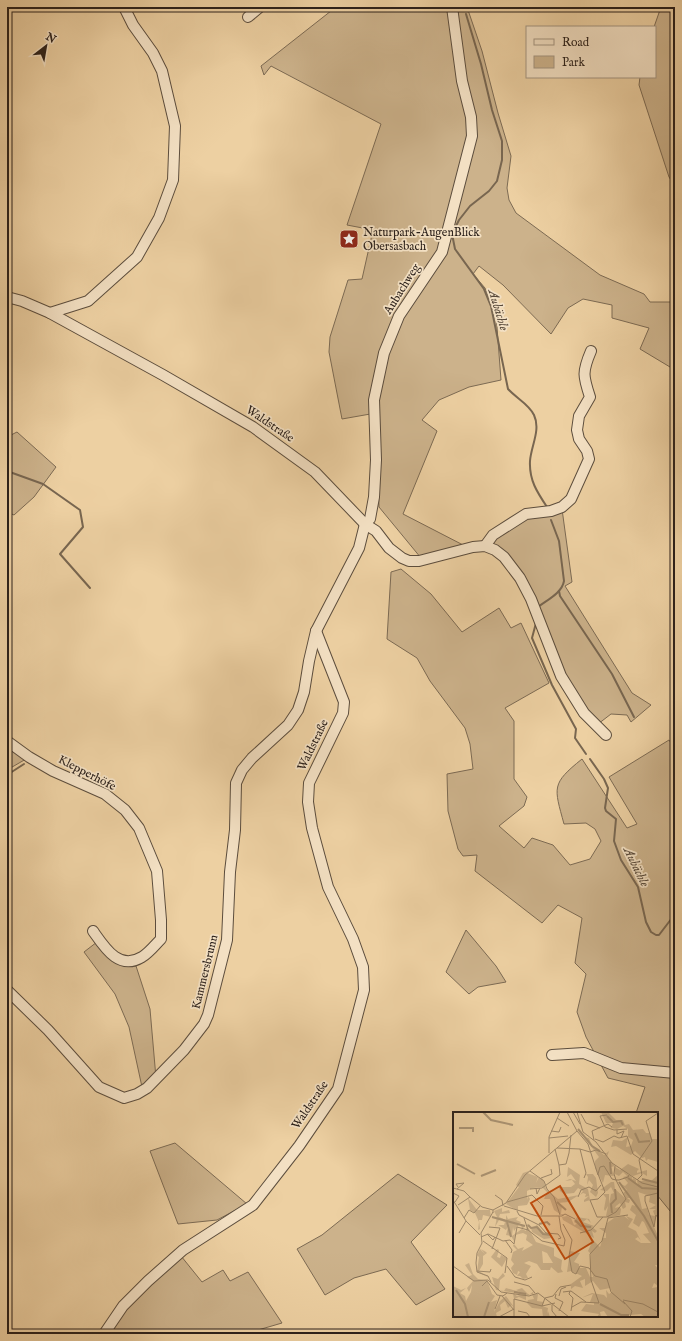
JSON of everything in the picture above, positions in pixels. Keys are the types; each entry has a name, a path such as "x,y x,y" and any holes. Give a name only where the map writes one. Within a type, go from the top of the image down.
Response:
{"street":[{"path":"50,313 88,301 137,257 159,218 173,180 175,126 162,71 153,54 133,25 124,7"},
{"path":"248,17 260,7"},
{"name":"Aubachweg","path":"367,521 374,496 376,460 374,400 384,353 399,316 442,252 472,136 471,118 462,81 452,7"},
{"name":"Waldstraße","path":"7,297 22,301 50,313 253,427 315,472 367,521 389,548 402,558 409,561 419,561 473,547 485,546"},
{"path":"591,351 584,373 584,380 590,397 579,416 577,430 579,439 587,451 589,459 571,499 562,507 551,511 526,514 493,535 485,546 495,550 504,557 520,578 531,599 561,676 584,713 606,735"},
{"path":"316,631 359,548 367,521"},
{"name":"Waldstraße","path":"104,1334 123,1306 182,1250 253,1205 299,1146 338,1089 356,1026 364,990 363,967 353,939 328,887 312,828 308,802 309,783 343,713 344,702 316,631"},
{"name":"Kammersbrunn","path":"7,990 48,1030 99,1087 124,1098 137,1094 147,1088 184,1050 204,1024 208,1014 227,940 230,872 235,830 236,783 242,770 252,758 288,725 298,710 304,692 316,631"},
{"name":"Klepperhöfe","path":"7,741 29,757 53,771 105,794 125,810 139,828 156,871 161,920 161,939 143,957 132,962 122,962 106,949 93,931"},
{"path":"552,1055 584,1053 621,1068 675,1073"}],"green space":[{"path":"336,7 447,7 472,147 455,7 467,7 482,51 511,156 507,188 509,200 516,213 600,275 644,294 650,302 675,302 675,364 670,367 640,349 649,328 612,318 612,305 583,299 568,308 551,334 503,285 479,266 473,274 485,288 496,314 501,380 469,387 439,400 422,420 437,431 403,514 467,547 421,558 379,507 376,413 342,419 329,352 330,337 348,280 362,279 373,230 347,225 381,124 271,66 264,75 261,66"},
{"path":"661,7 675,7 675,186 669,177 639,85 640,78 656,78 656,26 654,26"},
{"path":"17,432 56,467 34,497 14,515 7,512 7,437"},
{"path":"562,509 572,582 565,586 632,693 651,705 631,722 627,715 611,714 598,724 571,690 521,575 491,547 492,540 518,521"},
{"path":"401,569 431,594 462,632 499,608 511,628 521,623 549,683 505,708 514,721 514,779 527,797 524,806 499,826 524,848 532,838 553,845 570,865 590,859 601,841 595,829 586,823 564,824 557,794 560,781 565,774 582,759 627,828 637,824 609,777 669,740 675,749 675,1217 658,1196 658,1112 636,1112 645,1087 608,1078 586,1037 577,1012 586,974 575,963 582,918 558,905 542,923 475,871 477,855 463,856 458,849 448,811 447,774 473,769 470,744 465,728 430,681 417,658 387,639 391,572"},
{"path":"7,745 26,759 7,770"},
{"path":"466,930 496,966 506,982 478,987 469,994 446,972"},
{"path":"97,942 124,965 136,966 150,1009 156,1078 142,1087 129,1027 115,994 84,952"},
{"path":"175,1143 247,1204 217,1220 178,1224 150,1151"},
{"path":"398,1174 447,1205 411,1242 445,1289 416,1305 386,1269 354,1278 325,1295 297,1249 322,1235"},
{"path":"177,1251 202,1282 223,1270 230,1281 248,1272 282,1323 258,1330 260,1334 106,1334 109,1327"}],"waterway":[{"name":"Aubächle","path":"466,14 502,141 502,160 497,181 489,191 470,206 459,220 452,234 455,249 484,289 491,306 508,389 526,404 534,415 536,421 536,432 530,468 532,480 547,507"},
{"path":"7,471 43,484 80,510 83,527 60,554 90,588"},
{"name":"Aubächle","path":"538,607 557,593 564,581 559,541 551,520"},
{"path":"559,591 560,596 612,674 634,717"},
{"name":"Aubächle","path":"536,623 532,638 552,685 576,729 575,738 586,754"},
{"name":"Aubächle","path":"590,759 604,779 608,788 605,808 606,811 616,819 614,841 621,860 638,887 646,922 651,932 659,935 675,914"},
{"path":"7,775 24,764"}],"place":[{"name":"Naturpark-AugenBlick Obersasbach","path":"349,239"}]}
